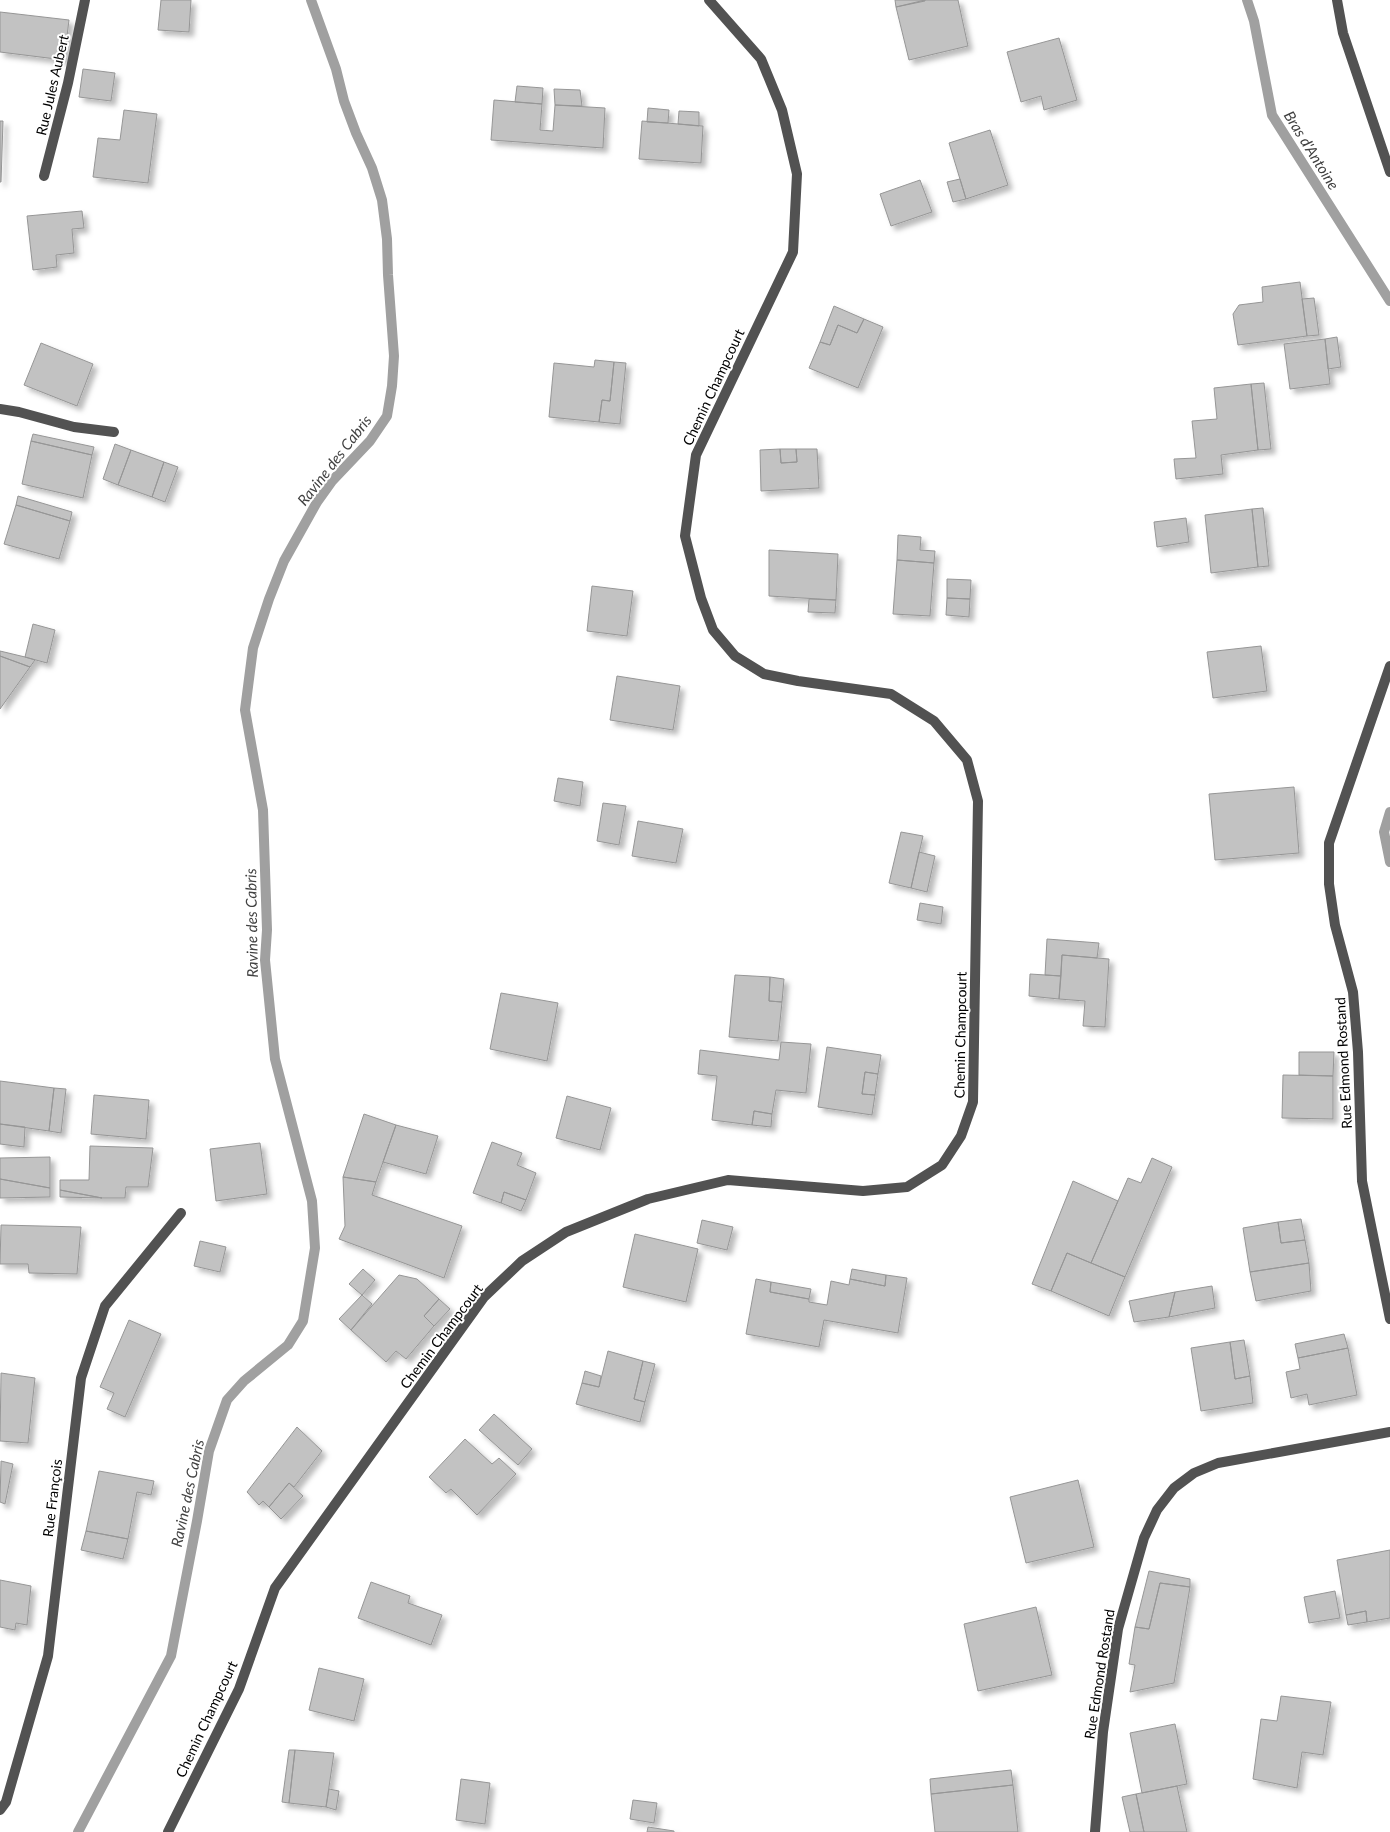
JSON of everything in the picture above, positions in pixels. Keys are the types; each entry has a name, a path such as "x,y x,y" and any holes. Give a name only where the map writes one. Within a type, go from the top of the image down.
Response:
{"street":[{"name":"Rue Jules Aubert","path":"44,176 68,82 85,0"},
{"name":"Chemin Champcourt","path":"168,1832 239,1689 274,1588 484,1296 522,1261 566,1232 648,1199 728,1180 863,1191 907,1187 942,1165 961,1136 973,1102 978,802 967,760 934,721 892,694 764,674 735,656 713,630 701,598 690,554 686,536 696,455 793,252 797,174 782,110 761,60 708,0"},
{"path":"1337,0 1343,33 1390,172"},
{"path":"0,409 19,412 74,427 114,432"},
{"name":"Rue Edmond Rostand","path":"1390,666 1329,843 1329,884 1335,925 1353,992 1358,1052 1362,1181 1390,1319"},
{"name":"Rue François","path":"0,1810 6,1802 48,1656 80,1378 105,1306 181,1213"},
{"name":"Rue Edmond Rostand","path":"1095,1832 1103,1732 1118,1629 1144,1538 1157,1510 1174,1488 1194,1473 1218,1463 1390,1432"}],"building":[{"path":"161,0 191,0 189,32 158,30"},
{"path":"895,0 925,0 925,1 896,7"},
{"path":"925,0 958,0 968,46 909,60 896,7"},
{"path":"0,12 69,20 64,60 0,52"},
{"path":"1059,38 1077,100 1044,110 1041,96 1021,102 1007,52"},
{"path":"83,69 115,73 111,101 79,97"},
{"path":"517,86 543,88 542,104 515,102"},
{"path":"554,89 580,90 582,106 555,105"},
{"path":"494,100 542,104 540,130 553,131 555,105 605,108 603,148 491,140"},
{"path":"648,108 669,110 668,123 647,122"},
{"path":"124,110 157,114 148,183 93,177 98,138 120,140"},
{"path":"679,111 699,112 699,126 678,124"},
{"path":"0,121 3,121 1,182 0,182"},
{"path":"642,121 703,126 701,163 639,159"},
{"path":"990,130 1008,185 966,199 949,143"},
{"path":"960,179 966,199 953,202 947,182"},
{"path":"920,180 932,212 891,226 880,194"},
{"path":"82,211 84,228 72,229 74,253 56,255 57,267 33,270 27,216"},
{"path":"1300,282 1307,336 1238,345 1233,314 1239,305 1263,302 1262,287"},
{"path":"1314,298 1319,335 1307,336 1302,299"},
{"path":"834,306 864,319 857,333 838,325 830,345 820,342"},
{"path":"864,319 883,327 858,388 809,368 820,342 830,345 838,325 857,333"},
{"path":"1337,337 1341,367 1328,369 1325,339"},
{"path":"1325,339 1330,384 1290,389 1284,344"},
{"path":"41,343 93,364 77,406 24,385"},
{"path":"595,360 614,362 610,401 602,400 599,422 549,417 554,363 594,367"},
{"path":"614,362 626,363 620,424 599,422 602,400 610,401"},
{"path":"1264,383 1271,449 1258,450 1251,384"},
{"path":"1251,384 1258,450 1221,455 1223,474 1176,479 1174,459 1196,458 1192,421 1217,419 1214,388"},
{"path":"33,434 94,447 92,455 31,441"},
{"path":"31,441 92,455 83,498 22,484"},
{"path":"115,444 131,450 118,485 103,479"},
{"path":"780,449 796,449 797,462 781,463"},
{"path":"780,449 781,463 797,462 796,449 817,449 819,488 761,491 760,450"},
{"path":"131,450 164,462 152,497 118,485"},
{"path":"164,462 178,467 165,502 152,497"},
{"path":"18,496 72,512 70,521 16,505"},
{"path":"16,505 70,521 59,559 4,544"},
{"path":"1263,508 1269,566 1258,567 1252,509"},
{"path":"1252,509 1258,567 1211,573 1205,515"},
{"path":"1186,518 1189,542 1157,547 1154,522"},
{"path":"898,535 921,537 920,550 935,551 934,563 897,560"},
{"path":"769,550 838,554 836,600 769,596"},
{"path":"897,560 934,563 930,616 893,614"},
{"path":"947,579 971,580 970,599 947,598"},
{"path":"592,586 633,591 627,636 587,631"},
{"path":"947,598 970,599 969,617 946,615"},
{"path":"809,599 836,600 835,613 808,612"},
{"path":"33,624 55,630 47,663 25,657"},
{"path":"1261,646 1267,691 1213,698 1207,652"},
{"path":"0,651 35,660 30,667 0,656"},
{"path":"0,656 30,667 0,709"},
{"path":"617,676 680,686 673,730 610,720"},
{"path":"558,778 583,782 580,806 554,801"},
{"path":"1294,787 1299,853 1215,860 1209,794"},
{"path":"603,803 626,806 619,845 597,841"},
{"path":"638,821 683,829 676,863 632,856"},
{"path":"901,832 923,836 911,888 889,883"},
{"path":"919,852 935,856 927,892 911,888"},
{"path":"920,903 943,907 941,924 917,920"},
{"path":"1047,939 1099,943 1097,958 1062,955 1061,976 1045,975"},
{"path":"1062,955 1109,959 1105,1027 1083,1026 1085,1001 1059,999"},
{"path":"1030,974 1061,976 1059,999 1029,996"},
{"path":"735,975 770,977 769,1001 782,1002 778,1041 729,1037"},
{"path":"770,977 784,979 782,1002 769,1001"},
{"path":"501,993 558,1003 547,1061 490,1049"},
{"path":"781,1042 811,1044 806,1093 776,1090 772,1114 754,1111 752,1125 712,1120 717,1076 698,1074 700,1050 779,1060"},
{"path":"827,1047 881,1055 878,1074 865,1072 862,1094 875,1095 872,1115 818,1107"},
{"path":"1299,1052 1334,1052 1333,1076 1299,1075"},
{"path":"865,1072 878,1074 875,1095 862,1094"},
{"path":"1283,1075 1333,1076 1333,1119 1282,1118"},
{"path":"0,1081 54,1088 49,1131 0,1124"},
{"path":"54,1088 66,1089 61,1133 49,1131"},
{"path":"94,1095 149,1100 146,1139 91,1134"},
{"path":"567,1096 611,1108 600,1150 556,1138"},
{"path":"754,1111 772,1114 771,1127 752,1125"},
{"path":"364,1114 396,1125 376,1182 343,1177"},
{"path":"0,1124 25,1127 24,1147 0,1144"},
{"path":"396,1125 438,1136 426,1174 383,1162"},
{"path":"492,1142 522,1153 517,1165 536,1173 526,1200 504,1192 501,1203 473,1193"},
{"path":"260,1143 267,1194 216,1201 210,1149"},
{"path":"90,1146 153,1148 148,1187 126,1187 125,1198 102,1198 60,1190 60,1180 89,1180"},
{"path":"50,1157 50,1188 0,1179 0,1158"},
{"path":"1152,1158 1172,1167 1125,1277 1091,1263 1128,1178 1141,1183"},
{"path":"343,1177 376,1182 372,1195 462,1226 444,1278 339,1239 345,1226"},
{"path":"0,1179 50,1188 50,1197 0,1198"},
{"path":"1073,1181 1118,1201 1091,1263 1067,1253 1051,1291 1032,1284"},
{"path":"60,1190 102,1198 60,1197"},
{"path":"504,1192 526,1200 521,1211 501,1203"},
{"path":"1301,1219 1305,1240 1281,1243 1278,1222"},
{"path":"702,1220 733,1227 727,1250 697,1243"},
{"path":"1278,1222 1281,1243 1305,1240 1309,1263 1250,1272 1243,1228"},
{"path":"1,1225 81,1227 77,1274 29,1273 28,1264 0,1264"},
{"path":"635,1234 698,1249 686,1302 623,1287"},
{"path":"200,1241 226,1247 220,1272 194,1266"},
{"path":"1067,1253 1125,1277 1109,1316 1051,1291"},
{"path":"1309,1263 1311,1291 1256,1301 1250,1272"},
{"path":"363,1269 375,1280 362,1295 349,1284"},
{"path":"852,1269 886,1275 885,1286 850,1279"},
{"path":"399,1275 417,1279 439,1299 424,1316 434,1326 406,1359 396,1351 386,1362 351,1330"},
{"path":"886,1275 907,1278 898,1333 824,1320 819,1347 746,1334 756,1279 771,1282 770,1292 809,1299 809,1302 827,1305 831,1281 849,1285 850,1279 885,1286"},
{"path":"771,1282 811,1289 809,1299 770,1292"},
{"path":"1212,1286 1215,1308 1169,1317 1175,1292"},
{"path":"1175,1292 1169,1317 1134,1322 1129,1301"},
{"path":"362,1295 372,1304 351,1330 339,1319"},
{"path":"439,1299 450,1309 434,1326 424,1316"},
{"path":"129,1320 161,1334 125,1417 107,1409 114,1393 100,1387"},
{"path":"1344,1334 1348,1348 1298,1358 1295,1344"},
{"path":"1244,1340 1250,1376 1235,1379 1230,1342"},
{"path":"1230,1342 1235,1379 1250,1376 1253,1403 1201,1411 1191,1348"},
{"path":"1348,1348 1357,1395 1309,1405 1307,1394 1291,1398 1286,1372 1300,1369 1298,1358"},
{"path":"608,1351 643,1361 634,1399 645,1402 640,1422 576,1404 582,1383 599,1387"},
{"path":"643,1361 655,1364 645,1402 634,1399"},
{"path":"585,1371 601,1376 599,1387 582,1383"},
{"path":"1,1373 35,1378 28,1443 0,1441"},
{"path":"494,1414 532,1449 518,1465 479,1430"},
{"path":"297,1427 322,1451 294,1487 289,1483 269,1507 263,1501 259,1505 247,1492"},
{"path":"465,1439 492,1464 499,1458 516,1474 477,1515 451,1489 446,1493 429,1477"},
{"path":"1,1461 13,1464 5,1504 0,1502"},
{"path":"99,1471 154,1481 151,1495 137,1492 128,1539 86,1531"},
{"path":"1078,1480 1094,1547 1026,1563 1010,1497"},
{"path":"289,1483 303,1496 281,1519 269,1507"},
{"path":"86,1531 128,1539 123,1559 81,1550"},
{"path":"1390,1550 1390,1618 1367,1622 1366,1611 1346,1615 1337,1560"},
{"path":"1149,1571 1190,1579 1190,1587 1160,1583 1149,1629 1135,1627"},
{"path":"0,1580 31,1586 27,1625 16,1623 15,1630 0,1627"},
{"path":"371,1582 410,1596 408,1603 442,1615 431,1645 358,1618"},
{"path":"1160,1583 1190,1587 1174,1683 1130,1692 1135,1665 1129,1664 1135,1627 1149,1629"},
{"path":"1335,1591 1340,1618 1309,1623 1304,1597"},
{"path":"1036,1607 1052,1675 978,1691 964,1624"},
{"path":"1366,1611 1367,1622 1348,1625 1346,1615"},
{"path":"319,1668 364,1679 354,1721 309,1710"},
{"path":"1281,1696 1331,1702 1323,1755 1302,1752 1297,1788 1253,1779 1261,1719 1277,1721"},
{"path":"1175,1724 1187,1784 1142,1793 1130,1733"},
{"path":"289,1750 295,1750 289,1803 282,1802"},
{"path":"295,1750 334,1753 326,1807 289,1803"},
{"path":"1011,1770 1013,1785 931,1794 930,1779"},
{"path":"461,1779 490,1783 485,1824 456,1820"},
{"path":"1013,1785 1018,1832 935,1832 931,1794"},
{"path":"1177,1786 1187,1832 1144,1832 1136,1794"},
{"path":"329,1789 339,1791 336,1810 326,1807"},
{"path":"1136,1794 1144,1832 1130,1832 1122,1797"},
{"path":"633,1800 657,1803 654,1823 630,1819"},
{"path":"648,1827 674,1831 674,1832 647,1832"}],"waterway":[{"name":"Ravine des Cabris","path":"78,1832 171,1656 209,1451 227,1400 244,1381 288,1345 303,1321 315,1248 312,1201 275,1059 265,960 267,930 263,810 245,710 253,648 284,561 317,502 332,481 370,441 387,416 394,356 387,239 382,200 372,168 344,101 336,69 311,0"},
{"name":"Bras d'Antoine","path":"1247,0 1254,21 1272,115 1390,301"},
{"name":"Bras d'Antoine","path":"1390,812 1384,832 1390,862"}]}
